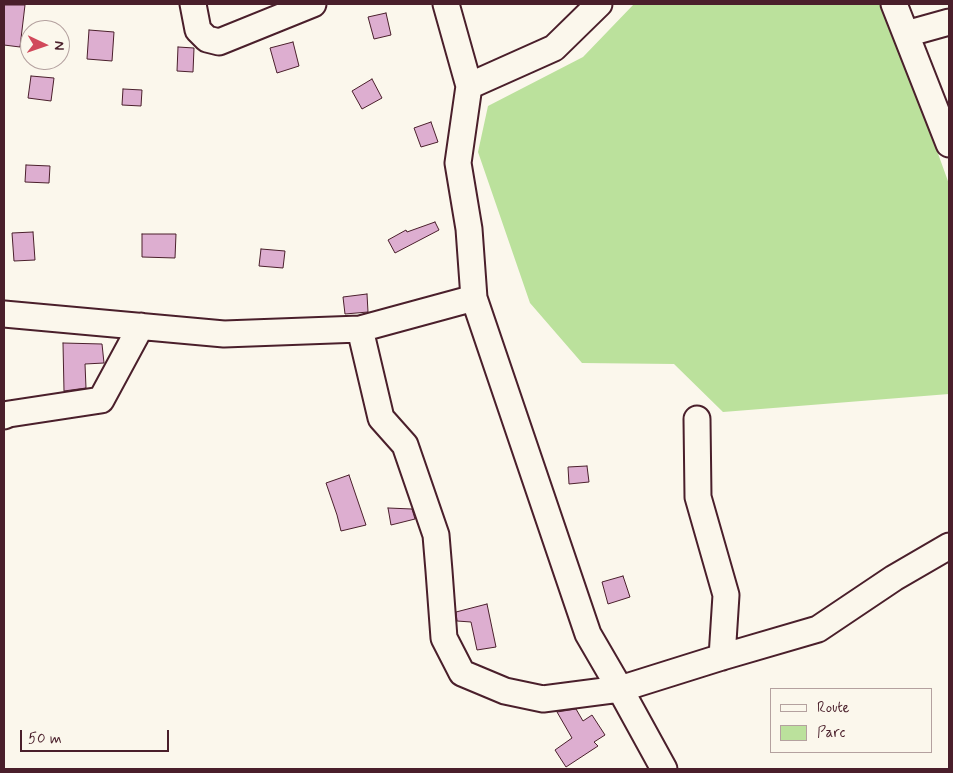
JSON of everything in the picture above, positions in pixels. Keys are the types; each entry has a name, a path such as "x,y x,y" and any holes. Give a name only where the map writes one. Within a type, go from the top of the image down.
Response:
{"street":[{"path":"193,4 198,30 206,39 218,42 313,4"},
{"path":"446,4 469,86 458,163 469,229 474,298 588,634 664,769"},
{"path":"469,86 554,48 599,4"},
{"path":"894,4 949,144"},
{"path":"906,34 949,22"},
{"path":"4,314 224,334 360,329 474,298"},
{"path":"4,416 101,400 141,326"},
{"path":"360,329 381,418 405,445 436,535 444,638 462,673 505,691 543,699 620,689 818,629 894,578 949,546"},
{"path":"697,419 698,497 726,595 722,658"}],"green space":[{"path":"634,4 884,4 949,184 949,394 723,412 674,364 582,363 530,303 478,152 488,106 583,57"}],"building":[{"path":"4,5 25,5 23,20 20,20 20,47 4,45"},
{"path":"386,13 391,35 374,39 368,17"},
{"path":"89,30 114,32 112,61 87,59"},
{"path":"293,42 299,66 277,73 270,48"},
{"path":"178,47 194,48 193,72 177,71"},
{"path":"31,76 54,78 51,101 28,98"},
{"path":"372,79 382,98 362,109 352,91"},
{"path":"123,89 142,90 141,106 122,105"},
{"path":"431,122 438,142 421,147 414,128"},
{"path":"26,165 50,166 49,183 25,182"},
{"path":"435,222 439,230 395,253 388,240 406,230 407,232"},
{"path":"33,232 35,260 14,261 12,233"},
{"path":"142,234 176,234 175,258 142,257"},
{"path":"261,249 285,251 283,268 259,266"},
{"path":"367,294 368,312 345,314 343,297"},
{"path":"63,343 102,344 104,363 85,364 86,388 64,391"},
{"path":"587,466 589,482 569,484 568,467"},
{"path":"349,475 366,525 341,531 326,483"},
{"path":"388,508 412,509 415,519 391,525"},
{"path":"623,576 630,597 608,604 602,582"},
{"path":"487,604 496,647 477,650 471,622 457,621 456,612"},
{"path":"576,709 583,721 592,715 605,735 594,742 598,746 566,767 555,750 572,738 557,712"}]}
